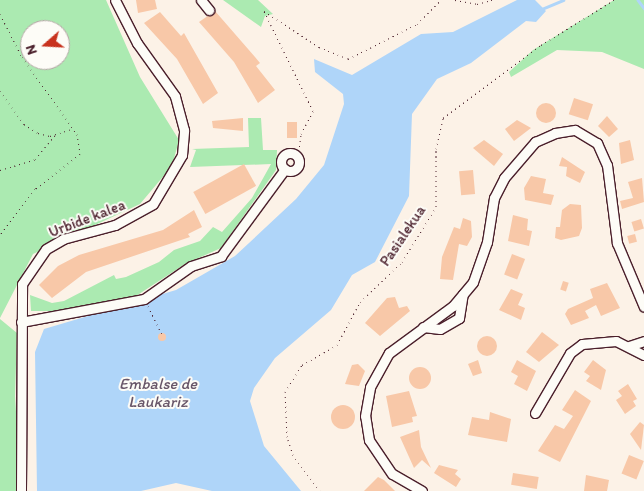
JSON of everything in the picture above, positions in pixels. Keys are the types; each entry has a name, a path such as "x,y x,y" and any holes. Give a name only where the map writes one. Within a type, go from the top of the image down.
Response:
{"street":[{"name":"Urbide kalea","path":"21,491 20,322 22,284 41,253 63,239 115,225 146,209 180,163 184,130 175,96 137,43 115,0"},
{"path":"201,0 209,10"},
{"path":"422,491 392,474 377,457 365,416 380,365 463,294 480,266 494,198 504,178 535,142 555,132 575,130 591,137 603,152 613,229 644,307"},
{"path":"20,322 144,299 191,266 221,256 285,169 284,156 298,156 297,168 285,169"},
{"path":"535,414 570,353 597,340 628,346 644,355"},
{"path":"628,346 644,341"}],"path":[{"path":"298,156 301,134 313,111 264,11 319,47 348,59 416,24 441,0"},
{"path":"455,0 477,4 492,0"},
{"name":"Pasialekua","path":"320,491 293,455 287,437 285,392 302,365 337,345 360,302 402,262 436,207 436,149 443,118 541,45 614,0"},
{"path":"0,14 22,57 73,128 80,154 35,189 0,235"},
{"path":"0,91 24,124 38,133 55,135 73,128"},
{"path":"0,170 35,159 55,135"},
{"path":"144,299 163,337"}],"green space":[{"path":"0,0 106,0 140,77 179,140 172,166 140,204 33,254 0,318"},
{"path":"223,0 258,0 273,14 265,16 261,27"},
{"path":"614,0 644,0 644,69 602,52 557,50 511,77 509,72 533,50"},
{"path":"248,118 261,118 263,150 277,150 276,170 221,248 185,264 136,296 59,311 31,311 30,295 52,303 64,301 114,275 116,279 126,277 159,262 174,250 200,241 213,227 222,232 252,198 271,164 190,167 196,150 192,149 249,147"},
{"path":"0,319 17,333 15,396 21,491 0,491"}],"water":[{"name":"Embalse de Laukariz","path":"517,0 535,0 546,11 536,22 526,21 471,63 437,79 412,114 409,196 375,262 352,275 331,310 275,358 254,388 250,401 264,446 301,491 212,491 176,483 141,491 37,491 35,352 44,329 176,290 235,256 296,199 324,165 344,104 343,94 315,72 314,59 352,75 421,34 453,32"}],"building":[{"path":"136,0 155,0 157,9 138,13"},
{"path":"215,11 260,63 256,66 275,90 258,103 234,62 199,22"},
{"path":"160,12 181,36 184,33 218,93 203,104 177,59 144,23"},
{"path":"574,98 593,104 588,120 569,114"},
{"path":"542,103 550,103 556,109 556,117 550,123 542,123 536,117 536,109"},
{"path":"607,116 618,129 609,137 598,126"},
{"path":"243,118 243,131 213,128 212,121"},
{"path":"517,120 531,128 514,141 505,129"},
{"path":"287,122 297,122 297,138 287,138"},
{"path":"484,140 503,154 494,166 473,148"},
{"path":"630,140 634,160 621,164 619,143"},
{"path":"562,157 585,172 580,183 566,176 567,167 559,166"},
{"path":"244,164 256,186 205,214 193,192"},
{"path":"473,170 475,194 461,195 459,171"},
{"path":"531,176 546,179 543,193 554,195 551,205 525,200 524,188"},
{"path":"642,178 644,202 622,209 620,201 633,198 628,182"},
{"path":"570,204 581,205 582,228 579,236 561,240 555,238 556,227 560,227 562,210"},
{"path":"194,210 202,227 188,234 190,237 86,272 52,298 39,285 58,266 79,255 163,230"},
{"path":"513,215 528,219 527,230 532,231 529,246 508,241"},
{"path":"463,218 471,221 472,237 467,246 459,244 453,280 440,279 442,257 454,227 460,229"},
{"path":"641,219 644,229 634,231 631,222"},
{"path":"635,234 637,242 629,244 627,236"},
{"path":"512,254 525,259 517,280 504,275"},
{"path":"563,281 569,283 566,291 560,290"},
{"path":"607,283 620,308 601,316 596,305 585,311 589,318 571,325 565,314 568,309 593,298 590,289"},
{"path":"511,289 523,294 518,305 525,308 521,320 499,310"},
{"path":"395,297 399,308 407,306 410,311 380,336 365,323 387,298"},
{"path":"542,332 559,345 539,362 526,352"},
{"path":"162,333 166,337 162,341 158,337"},
{"path":"487,336 494,339 497,346 494,353 487,356 480,353 477,346 480,339"},
{"path":"478,360 482,373 473,376 468,364"},
{"path":"517,360 536,371 527,391 514,384 518,376 511,372"},
{"path":"593,360 606,370 601,390 586,381 590,376 584,372"},
{"path":"358,364 365,371 359,386 345,384 352,365"},
{"path":"420,367 428,370 431,378 428,386 420,389 412,386 409,378 412,370"},
{"path":"628,384 637,399 633,401 636,406 625,414 616,400 622,396 618,391"},
{"path":"575,390 591,401 560,462 538,451 555,425 564,429 573,416 562,410"},
{"path":"409,391 417,416 412,417 413,422 392,427 386,396"},
{"path":"343,405 351,409 355,417 351,425 343,429 335,425 331,417 335,409"},
{"path":"490,412 511,419 507,442 468,435 472,417 489,420"},
{"path":"640,422 644,425 641,450 630,434"},
{"path":"419,430 421,447 431,468 422,460 414,468 400,437"},
{"path":"629,455 644,461 636,480 622,474"},
{"path":"439,465 458,470 455,474 461,479 456,487 434,473"},
{"path":"513,473 539,477 537,489 511,485"},
{"path":"586,475 609,480 607,491 584,491"},
{"path":"378,477 384,480 395,491 364,491"}],"waterway":[{"path":"542,9 563,0"},
{"path":"638,0 644,8"}]}
